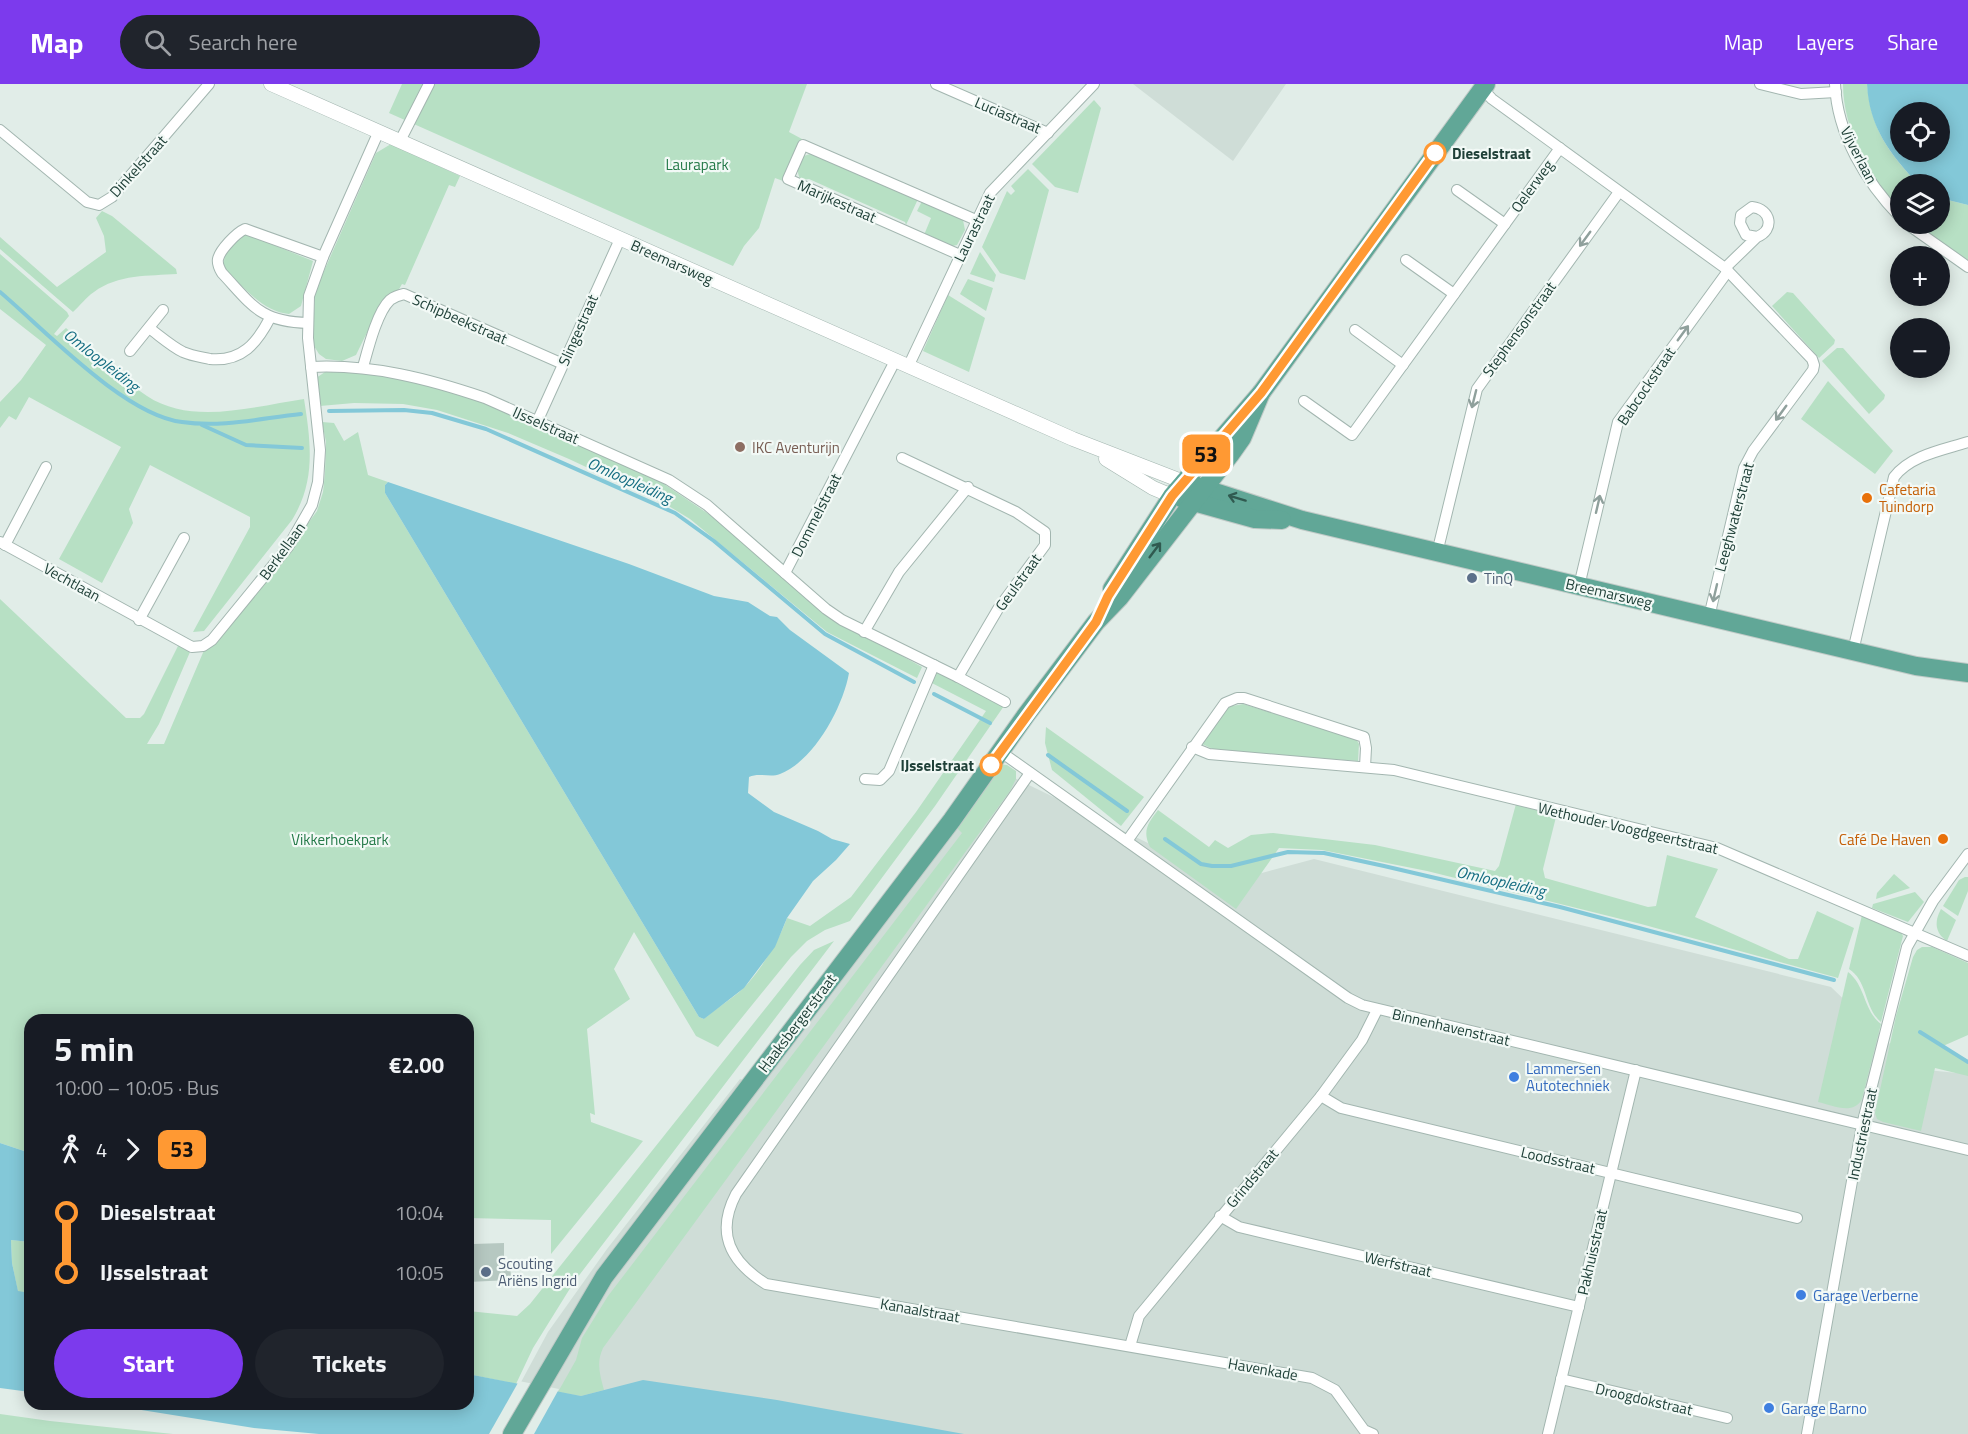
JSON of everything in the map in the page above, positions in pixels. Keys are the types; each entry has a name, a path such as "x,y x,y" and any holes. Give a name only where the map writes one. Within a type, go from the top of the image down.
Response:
{"main road":[{"path":"1178,489 1261,393 1482,85"},
{"path":"1198,495 1242,438 1261,393"},
{"name":"Breemarsweg","path":"1178,489 1437,553 1916,666 1968,673"},
{"name":"Haaksbergerstraat","path":"1096,622 1108,596 1178,489"},
{"name":"Haaksbergerstraat","path":"512,1434 545,1374 604,1277 952,820 1096,622 1120,597 1198,495"},
{"name":"Breemarsweg","path":"1916,666 1968,686"}],"street":[{"name":"Dinkelstraat","path":"0,130 87,202 99,205 112,197 209,84"},
{"name":"Breemarsweg","path":"271,84 289,88 400,141 1073,439 1178,489"},
{"path":"400,141 429,84"},
{"name":"Luciastraat","path":"936,84 1048,133"},
{"name":"Laurastraat","path":"902,364 976,220 999,182 1094,84"},
{"path":"1760,84 1801,94 1835,88"},
{"path":"1482,85 1492,99 1727,269 1757,237"},
{"name":"Vijverlaan","path":"1835,88 1842,121 1856,156 1870,180 1890,205"},
{"name":"Berkellaan","path":"197,648 212,640 288,547 307,515 315,492 320,465 308,323 309,296 323,257 379,131"},
{"name":"Marijkestraat","path":"960,255 788,179 803,145 976,220"},
{"name":"Oelerweg","path":"1304,401 1352,435 1560,148"},
{"name":"Oelerweg","path":"1457,190 1505,224"},
{"name":"Stephensonstraat","path":"1437,553 1477,389 1619,192"},
{"path":"308,323 270,318 257,310 218,266 218,257 238,232 244,229 323,257"},
{"path":"1920,234 1968,267"},
{"name":"Slingestraat","path":"537,422 620,238"},
{"path":"1406,260 1454,294"},
{"name":"Leeghwaterstraat","path":"1709,617 1748,459 1815,365 1812,359 1727,269"},
{"name":"Babcockstraat","path":"1579,586 1617,422 1727,269"},
{"name":"Schipbeekstraat","path":"363,367 370,342 385,307 392,298 404,294 563,364"},
{"path":"130,351 163,310"},
{"path":"149,328 183,352 197,357 234,358 244,353 262,333 270,318"},
{"path":"1355,330 1403,365"},
{"name":"Dommelstraat","path":"785,573 902,364"},
{"name":"IJsselstraat","path":"312,367 363,367 461,390 485,398 669,480 707,506 826,609 864,632 934,664 1005,702"},
{"path":"1852,651 1894,477 1899,470 1917,458 1968,442"},
{"name":"Geulstraat","path":"902,458 968,487 1016,512 1045,532 1045,545 998,609 958,676"},
{"name":"Vechtlaan","path":"46,467 3,543 139,620 197,648"},
{"path":"864,632 899,572 968,487"},
{"path":"139,620 184,538"},
{"path":"865,779 880,780 890,771 934,664"},
{"path":"1127,841 1225,703 1237,698 1244,698 1364,737 1365,767"},
{"name":"Wethouder Voogdgeertstraat","path":"1192,747 1209,754 1365,767 1413,775 1717,848 1968,956"},
{"name":"Binnenhavenstraat","path":"1001,752 1348,998 1377,1010 1968,1150"},
{"name":"Kanaalstraat","path":"1030,773 736,1194 728,1209 728,1244 735,1257 748,1272 766,1284 1130,1346"},
{"name":"Industriestraat","path":"1807,1434 1862,1125 1907,947 1914,932 1967,858"},
{"name":"Grindstraat","path":"1130,1346 1139,1316 1321,1096 1362,1040 1377,1010"},
{"name":"Pakhuisstraat","path":"1548,1434 1636,1070"},
{"name":"Loodsstraat","path":"1321,1096 1341,1108 1797,1218"},
{"name":"Werfstraat","path":"1220,1216 1239,1227 1579,1307"},
{"name":"Havenkade","path":"1130,1346 1312,1378 1335,1390 1364,1430 1373,1434"},
{"name":"Droogdokstraat","path":"1561,1379 1727,1419"}],"shaded area":[{"path":"1133,84 1286,84 1233,161"},
{"path":"992,767 1228,882 1314,859 1831,987 1916,1069 1968,1074 1968,1434 493,1434 548,1332 607,1249 740,1079 756,1083"}],"green space":[{"name":"Laurapark","path":"402,84 807,84 789,132 802,139 783,181 775,178 759,228 744,246 733,266 389,113"},
{"path":"1843,84 1867,84 1872,114 1890,150 1890,162 1899,162 1909,174 1890,174 1890,197 1860,152 1844,102"},
{"path":"1094,100 1101,108 1078,193 1055,187 1032,164"},
{"path":"391,144 460,176 455,187 449,185 405,285 402,284 398,291 382,302 356,355 342,361 326,359 314,346 315,295 376,153"},
{"path":"813,153 918,199 906,225 905,222 809,179 801,180 798,174 799,165 804,156"},
{"path":"1028,169 1049,190 1025,280 1000,273 982,247 1007,191 1011,195 1015,191 1011,186"},
{"path":"1950,200 1968,205 1968,261 1930,234 1950,234"},
{"path":"922,201 963,220 965,230 957,245 952,246 924,235 931,218 917,211"},
{"path":"102,211 112,216 176,269 177,274 134,277 113,282 91,294 73,312 0,249 0,237 57,287 106,252 104,236 96,218"},
{"path":"244,233 313,261 301,306 289,314 261,303 223,267 225,255"},
{"path":"980,252 996,275 994,282 970,274"},
{"path":"0,254 67,312 69,316 54,334 57,336 66,328 126,381 165,405 204,412 245,409 304,399 310,461 300,505 292,520 204,631 193,632 250,527 250,517 150,465 129,509 133,523 102,583 59,559 121,447 29,397 16,420 9,416 0,428 0,402 21,380 46,345 0,309"},
{"path":"968,279 993,288 986,311 960,294"},
{"path":"1787,292 1793,293 1835,340 1834,344 1819,358 1772,306"},
{"path":"948,295 985,318 969,372 923,351"},
{"path":"1837,348 1843,348 1885,395 1884,399 1869,414 1822,361"},
{"path":"328,370 357,370 452,390 506,411 661,482 713,517 837,620 922,667 917,678 827,632 690,519 667,505 508,433 437,410 403,404 354,403 320,406 316,378"},
{"path":"1828,381 1893,451 1875,474 1801,419"},
{"name":"Vikkerhoekpark","path":"322,422 334,423 344,441 358,432 368,475 388,482 385,485 385,493 699,1017 704,1019 738,993 753,978 779,937 787,918 810,926 851,897 916,812 986,711 928,681 934,666 1006,703 935,806 850,921 825,930 807,941 791,957 718,1047 696,1036 634,932 614,969 630,999 587,1029 595,1115 590,1113 591,1122 643,1141 551,1254 551,1220 474,1218 474,1014 24,1014 24,1151 0,1143 0,599 126,718 140,718 144,714 179,644 190,652 159,724 147,744 164,744 205,648 317,511 323,492 326,442"},
{"path":"1243,704 1356,739 1359,744 1358,761 1217,751 1202,744 1227,707"},
{"path":"1046,727 1144,797 1121,826 1052,770 1045,743"},
{"path":"999,764 1007,765 1016,771 1016,779 1010,791 603,1348 599,1364 604,1390 581,1396 558,1392 576,1360 582,1338 608,1296 962,833 954,825"},
{"path":"1516,804 1557,813 1543,869 1545,878 1648,907 1656,906 1667,855 1718,869 1695,917 1789,959 1798,959 1817,911 1854,928 1838,978 1641,924 1427,871 1322,850 1279,848 1236,909 1150,847 1146,836 1149,823 1158,810 1209,847 1215,840 1228,848 1251,835 1273,833 1375,845 1495,871 1499,866"},
{"path":"1894,874 1910,888 1876,899 1877,893"},
{"path":"1968,877 1968,891 1958,916 1943,906 1959,880"},
{"path":"1915,892 1924,902 1908,922 1872,908 1873,904"},
{"path":"1941,909 1956,920 1947,941 1937,927 1937,918"},
{"path":"1862,915 1903,936 1881,1022 1872,1010 1860,980 1849,969"},
{"path":"834,941 574,1282 533,1348 516,1384 474,1375 474,1312 517,1316 530,1304 814,950"},
{"path":"1922,947 1932,947 1968,963 1968,1035 1943,1046 1968,1060 1968,1076 1935,1068 1921,1131 1883,1122 1877,1119 1875,1113 1896,1016 1913,957"},
{"path":"1848,972 1858,984 1871,1012 1881,1024 1862,1099 1853,1107 1842,1108 1818,1102"},
{"path":"11,1240 24,1241 24,1292 18,1292 12,1263"},
{"path":"0,1414 50,1421 173,1434 0,1434"}],"water":[{"path":"1867,84 1968,84 1968,205 1950,200 1950,174 1909,174 1898,162 1950,162 1950,102 1890,102 1890,151 1872,114"},
{"path":"388,482 629,564 714,596 748,602 770,616 777,617 790,630 849,673 846,687 833,716 815,745 804,758 780,774 749,777 748,793 774,812 832,839 850,844 813,881 787,918 775,947 744,988 704,1019 699,1017 385,493 385,485"},
{"path":"0,1143 24,1151 24,1241 11,1240 12,1263 18,1291 24,1292 24,1391 0,1388"},
{"path":"474,1375 581,1396 643,1380 777,1400 964,1434 319,1434 254,1428 142,1410 474,1410"}],"pier":[{"path":"519,1381 559,1389 534,1434 489,1434"}],"building":[{"path":"504,1243 504,1260 510,1260 511,1280 474,1282 474,1244"}],"waterway":[{"name":"Omloopleiding","path":"0,292 86,369 135,404 159,416 182,422 212,424 301,414"},
{"name":"Omloopleiding","path":"329,411 404,410 432,413 486,429 675,513 714,541 825,634 914,682"},
{"name":"Omloopleiding","path":"202,425 246,445 302,448"},
{"name":"Omloopleiding","path":"934,694 990,723"},
{"name":"Omloopleiding","path":"1048,755 1127,811"},
{"name":"Omloopleiding","path":"1165,839 1201,864 1212,866 1231,866 1288,852 1324,853 1560,907 1834,980"},
{"name":"Omloopleiding","path":"1920,1032 1968,1062"}],"bus line":[{"name":"53","path":"991,765 1096,622 1108,596 1172,496 1261,393 1435,153"}],"place":[{"name":"Dieselstraat","path":"1435,153"},
{"name":"IKC Aventurijn","path":"740,447"},
{"name":"Cafetaria Tuindorp","path":"1867,498"},
{"name":"TinQ","path":"1472,578"},
{"name":"IJsselstraat","path":"991,765"},
{"name":"Café De Haven","path":"1943,839"},
{"name":"Lammersen Autotechniek","path":"1514,1077"},
{"name":"Scouting Ariëns Ingrid","path":"486,1272"},
{"name":"Garage Verberne","path":"1801,1295"},
{"name":"Garage Barno","path":"1769,1408"}]}
